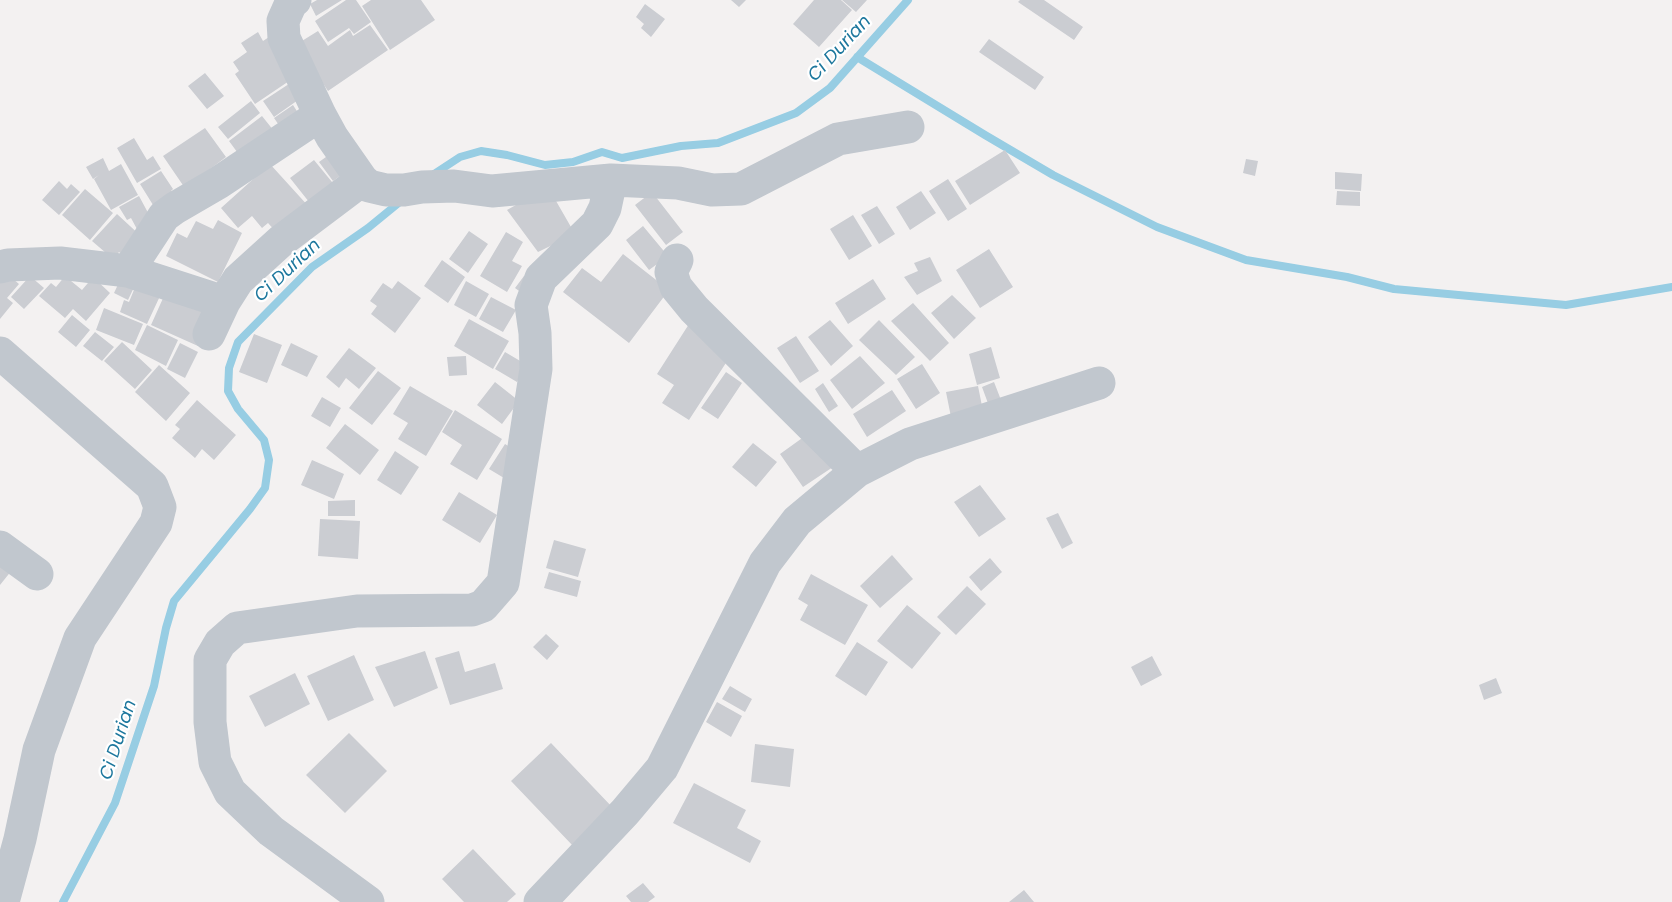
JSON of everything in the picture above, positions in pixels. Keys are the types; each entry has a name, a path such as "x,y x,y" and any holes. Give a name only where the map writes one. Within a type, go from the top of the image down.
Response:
{"street":[{"path":"296,0 291,3 283,21 284,38 320,116 365,183 386,190 454,186 492,191 611,180 678,183 712,190 741,189 838,139 908,127"},
{"path":"128,271 164,216 320,116"},
{"path":"368,902 271,831 230,792 215,762 210,722 210,660 220,643 237,628 357,611 472,610 483,606 503,583 536,369 535,333 531,305 542,278 597,224 605,208 611,180"},
{"path":"209,334 224,302 238,280 261,258 365,183"},
{"path":"677,260 670,272 676,287 694,309 857,471"},
{"path":"0,267 60,263 128,271 224,302"},
{"path":"0,353 152,486 160,507 156,523 80,638 39,750 20,839 3,902"},
{"path":"540,902 626,812 662,768 765,563 797,521 857,471 910,444 1099,383"},
{"path":"0,547 37,574"}],"building":[{"path":"317,0 342,0 316,16 310,4"},
{"path":"346,0 356,0 371,22 354,34 349,28 328,42 315,21"},
{"path":"371,0 421,0 435,20 390,50 362,6"},
{"path":"731,0 746,0 739,7"},
{"path":"814,0 841,0 852,10 819,47 793,24"},
{"path":"842,0 867,0 856,12"},
{"path":"1020,0 1044,0 1083,27 1074,40 1018,2"},
{"path":"645,4 665,19 651,37 641,28 644,24 636,17"},
{"path":"370,25 388,50 328,91 297,44 318,31 328,46 350,30 353,36"},
{"path":"258,32 263,41 272,35 298,75 255,104 235,74 239,71 233,62 247,52 241,43"},
{"path":"989,39 1044,77 1035,90 979,52"},
{"path":"205,73 224,96 207,109 188,86"},
{"path":"298,78 308,93 274,117 263,101"},
{"path":"251,101 260,113 228,139 218,127"},
{"path":"293,105 302,119 283,131 274,118"},
{"path":"262,116 274,131 240,156 229,141"},
{"path":"205,128 226,157 210,169 217,179 191,197 163,156"},
{"path":"134,138 147,160 153,156 161,169 137,183 117,148"},
{"path":"337,149 351,168 333,181 319,162"},
{"path":"1005,150 1020,173 970,205 955,181"},
{"path":"103,158 109,171 121,164 138,195 111,210 94,179 99,175 93,179 86,167"},
{"path":"1246,159 1258,161 1255,176 1243,173"},
{"path":"314,160 341,193 317,212 290,178"},
{"path":"270,164 310,208 279,235 268,223 262,228 252,216 238,228 221,208"},
{"path":"161,171 173,189 171,191 177,201 158,213 140,184"},
{"path":"1335,172 1362,174 1361,191 1335,189"},
{"path":"948,179 967,209 948,221 929,191"},
{"path":"59,181 67,189 71,184 80,192 59,215 42,200"},
{"path":"548,187 575,234 538,252 507,210"},
{"path":"85,189 113,213 90,240 62,215"},
{"path":"921,191 936,213 910,230 896,207"},
{"path":"1337,191 1360,192 1360,206 1336,205"},
{"path":"652,192 683,232 666,245 635,205"},
{"path":"139,196 153,222 138,231 131,218 127,220 119,207"},
{"path":"877,206 895,234 879,244 861,215"},
{"path":"117,214 143,238 126,258 119,252 113,259 92,241"},
{"path":"853,215 872,246 849,260 830,229"},
{"path":"218,220 242,233 218,282 166,256 177,233 187,238 196,221 213,229"},
{"path":"643,226 668,256 649,270 626,240"},
{"path":"469,231 488,244 468,273 449,259"},
{"path":"506,232 523,242 512,261 522,266 507,292 480,276"},
{"path":"989,249 1013,287 980,308 956,270"},
{"path":"623,254 669,290 629,343 563,292 582,268 601,282"},
{"path":"930,257 942,281 917,295 904,277 918,271 914,263"},
{"path":"442,260 465,277 448,303 424,286"},
{"path":"7,274 19,284 7,298 13,303 0,319 0,282"},
{"path":"123,274 137,281 128,300 114,293"},
{"path":"30,276 44,288 24,309 11,297"},
{"path":"65,276 82,290 93,277 110,293 86,321 73,309 65,318 39,296 51,283 56,287"},
{"path":"524,276 535,284 526,296 515,288"},
{"path":"873,279 886,299 848,324 835,303"},
{"path":"398,281 421,298 395,333 371,314 377,306 370,301 383,283 392,289"},
{"path":"466,281 489,294 476,317 454,305"},
{"path":"136,285 160,296 147,324 120,312 124,300 129,302"},
{"path":"952,295 976,318 954,339 931,313"},
{"path":"164,296 216,308 198,346 151,325"},
{"path":"491,297 516,310 503,332 479,319"},
{"path":"913,303 949,343 930,361 891,321"},
{"path":"104,308 143,324 134,345 96,330"},
{"path":"72,315 90,330 76,347 58,332"},
{"path":"469,319 509,341 493,369 454,346"},
{"path":"830,320 853,346 831,366 808,337"},
{"path":"879,320 915,357 896,375 859,340"},
{"path":"689,324 733,352 689,420 662,403 674,385 657,374"},
{"path":"147,325 178,340 166,366 135,350"},
{"path":"95,332 114,347 102,361 83,346"},
{"path":"254,334 282,345 267,383 239,372"},
{"path":"796,336 819,371 800,383 777,348"},
{"path":"122,342 152,370 135,389 104,361"},
{"path":"180,343 198,352 185,378 167,369"},
{"path":"291,343 318,356 307,377 281,365"},
{"path":"991,347 1000,378 977,385 969,354"},
{"path":"349,348 376,368 359,389 346,378 339,388 326,377"},
{"path":"505,352 527,365 517,382 495,369"},
{"path":"466,356 467,375 449,376 447,357"},
{"path":"860,356 885,383 852,409 830,380"},
{"path":"922,364 940,393 916,409 897,379"},
{"path":"159,365 190,393 166,421 135,392"},
{"path":"378,371 401,388 372,425 349,408"},
{"path":"726,372 742,383 718,419 701,408"},
{"path":"495,382 519,401 502,424 477,405"},
{"path":"994,382 1001,400 989,406 982,387"},
{"path":"823,383 838,406 829,412 815,389"},
{"path":"410,386 453,411 426,456 398,439 408,423 393,414"},
{"path":"978,386 983,411 951,417 946,392"},
{"path":"892,390 906,411 867,437 853,414"},
{"path":"322,397 341,408 330,427 311,416"},
{"path":"197,400 236,435 214,460 202,449 195,458 172,438 180,429 175,425"},
{"path":"455,410 502,439 477,480 450,464 462,445 442,432"},
{"path":"345,424 379,450 360,475 326,448"},
{"path":"812,431 836,465 803,487 780,454"},
{"path":"753,443 777,462 756,487 732,467"},
{"path":"505,444 520,453 504,478 489,469"},
{"path":"395,451 419,467 401,495 377,480"},
{"path":"312,460 344,474 334,499 301,485"},
{"path":"980,485 1006,519 979,537 954,502"},
{"path":"459,492 497,515 480,543 442,520"},
{"path":"355,500 355,516 328,516 328,501"},
{"path":"1058,513 1073,543 1062,549 1046,518"},
{"path":"320,519 360,521 358,559 318,556"},
{"path":"554,540 586,549 578,577 546,568"},
{"path":"0,552 16,565 0,585"},
{"path":"892,555 913,579 880,608 860,586"},
{"path":"990,558 1002,572 981,591 969,577"},
{"path":"549,572 581,581 577,597 544,588"},
{"path":"811,574 868,605 845,645 800,620 808,605 798,599"},
{"path":"967,586 986,604 956,635 937,617"},
{"path":"907,605 941,633 912,669 877,641"},
{"path":"546,634 559,646 547,660 533,647"},
{"path":"857,642 888,662 866,696 835,676"},
{"path":"425,651 438,688 394,707 375,667"},
{"path":"459,651 465,672 495,663 503,689 450,705 435,658"},
{"path":"354,655 374,700 328,721 307,676"},
{"path":"1152,656 1162,675 1141,686 1131,667"},
{"path":"295,673 310,704 265,727 249,696"},
{"path":"1496,678 1502,693 1484,700 1479,685"},
{"path":"730,686 752,699 745,712 722,699"},
{"path":"717,702 742,716 731,737 706,722"},
{"path":"349,733 387,771 345,813 306,775"},
{"path":"551,743 614,809 574,847 511,781"},
{"path":"755,744 794,749 790,787 751,782"},
{"path":"694,783 746,810 737,828 761,841 750,863 673,823"},
{"path":"473,849 516,894 507,902 464,902 442,879"},
{"path":"643,883 655,897 648,902 631,902 626,896"},
{"path":"1024,890 1034,902 1009,902"}],"waterway":[{"name":"Ci Durian","path":"431,176 460,157 481,151 545,165 573,162 602,152 622,158 681,146 718,143 796,113 830,88 908,0"},
{"path":"857,57 1053,175 1157,227 1246,260 1347,277 1394,289 1566,305 1672,287"},
{"name":"Ci Durian","path":"63,902 115,803 154,686 174,601 265,488 269,460 264,440 238,409 228,391 229,368 238,342 312,267 368,228 401,201"}]}
